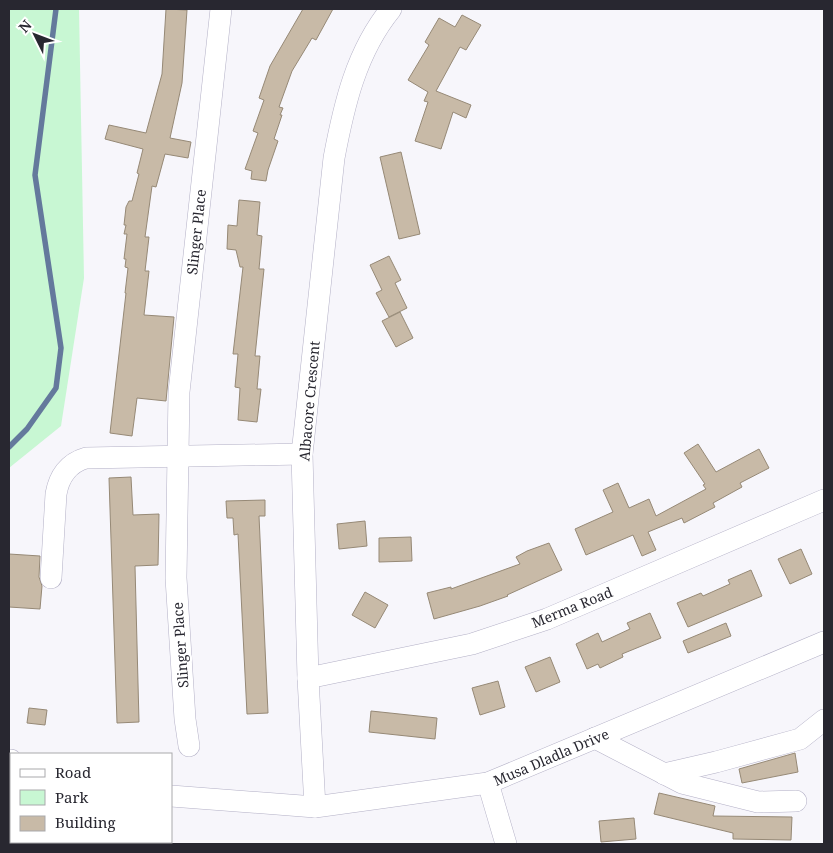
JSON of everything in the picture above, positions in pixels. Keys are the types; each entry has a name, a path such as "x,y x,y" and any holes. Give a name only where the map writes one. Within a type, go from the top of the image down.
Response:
{"street":[{"name":"Slinger Place","path":"189,746 185,718 176,578 179,392 221,9"},
{"name":"Albacore Crescent","path":"315,807 308,678 302,454 334,158 343,110 359,63 382,20 391,9"},
{"path":"51,578 58,483 72,464 86,458 302,454"},
{"name":"Merma Road","path":"308,678 472,644 547,619 824,500"},
{"name":"Musa Dladla Drive","path":"172,796 315,807 488,783 824,642"},
{"path":"664,774 800,739 824,720"},
{"path":"594,738 682,783 758,802 796,801"},
{"path":"488,783 506,844"}],"green space":[{"path":"9,9 79,9 84,278 61,426 9,468"}],"building":[{"path":"166,9 187,10 182,83 170,138 191,142 188,158 165,154 156,187 152,186 145,237 149,237 145,271 149,271 144,315 174,317 166,401 137,398 132,436 110,433 128,268 125,267 126,259 124,259 127,234 124,234 126,207 129,201 132,201 143,149 105,139 109,125 146,133 162,74"},
{"path":"303,9 333,9 316,40 312,38 292,71 279,107 283,108 280,115 282,115 274,139 278,141 266,181 251,179 252,171 245,169 258,133 253,131 264,100 259,98 270,66"},
{"path":"462,15 481,25 466,50 460,47 436,91 471,105 466,118 453,112 441,149 415,141 428,102 424,101 428,92 408,80 429,45 425,42 439,18 455,27"},
{"path":"401,152 420,234 399,239 380,157"},
{"path":"239,200 260,202 257,235 262,236 259,269 264,269 255,356 260,356 257,389 261,389 257,422 238,420 240,388 235,387 238,354 233,354 243,267 240,267 236,250 227,249 228,225 237,226"},
{"path":"389,256 401,280 395,283 407,308 389,317 376,293 382,290 370,265"},
{"path":"400,312 413,338 396,347 382,321"},
{"path":"698,444 716,472 759,449 769,468 740,483 742,487 713,503 715,507 684,523 682,518 648,532 656,550 642,556 633,535 586,555 575,529 613,512 603,490 618,483 629,508 649,499 656,516 706,489 703,485 705,484 684,453"},
{"path":"131,477 133,515 159,514 158,565 135,566 139,722 117,723 109,478"},
{"path":"265,500 265,516 259,516 268,713 247,714 238,534 234,535 233,518 227,518 226,501"},
{"path":"365,521 367,546 339,549 337,524"},
{"path":"411,537 412,561 379,562 379,538"},
{"path":"549,543 562,570 508,596 434,619 427,593 451,587 451,589 520,564 516,557"},
{"path":"801,549 812,574 790,584 778,559"},
{"path":"9,554 40,556 39,577 42,586 40,609 9,607"},
{"path":"751,570 762,596 688,627 677,603 701,593 703,596 730,584 728,580"},
{"path":"365,592 388,605 375,628 352,615"},
{"path":"650,613 661,638 622,654 623,657 600,668 598,664 587,669 576,644 598,633 602,642 630,629 627,623"},
{"path":"726,623 731,636 688,653 683,641"},
{"path":"550,657 560,682 536,692 525,667"},
{"path":"498,681 505,707 480,715 472,688"},
{"path":"29,708 47,710 45,725 27,723"},
{"path":"371,711 437,718 435,739 369,732"},
{"path":"795,753 798,772 742,783 739,769"},
{"path":"659,793 715,806 713,816 792,817 791,840 733,839 733,833 654,814"},
{"path":"634,818 636,839 601,842 599,821"}],"waterway":[{"path":"9,447 27,429 56,388 61,348 35,175 56,9"}]}
